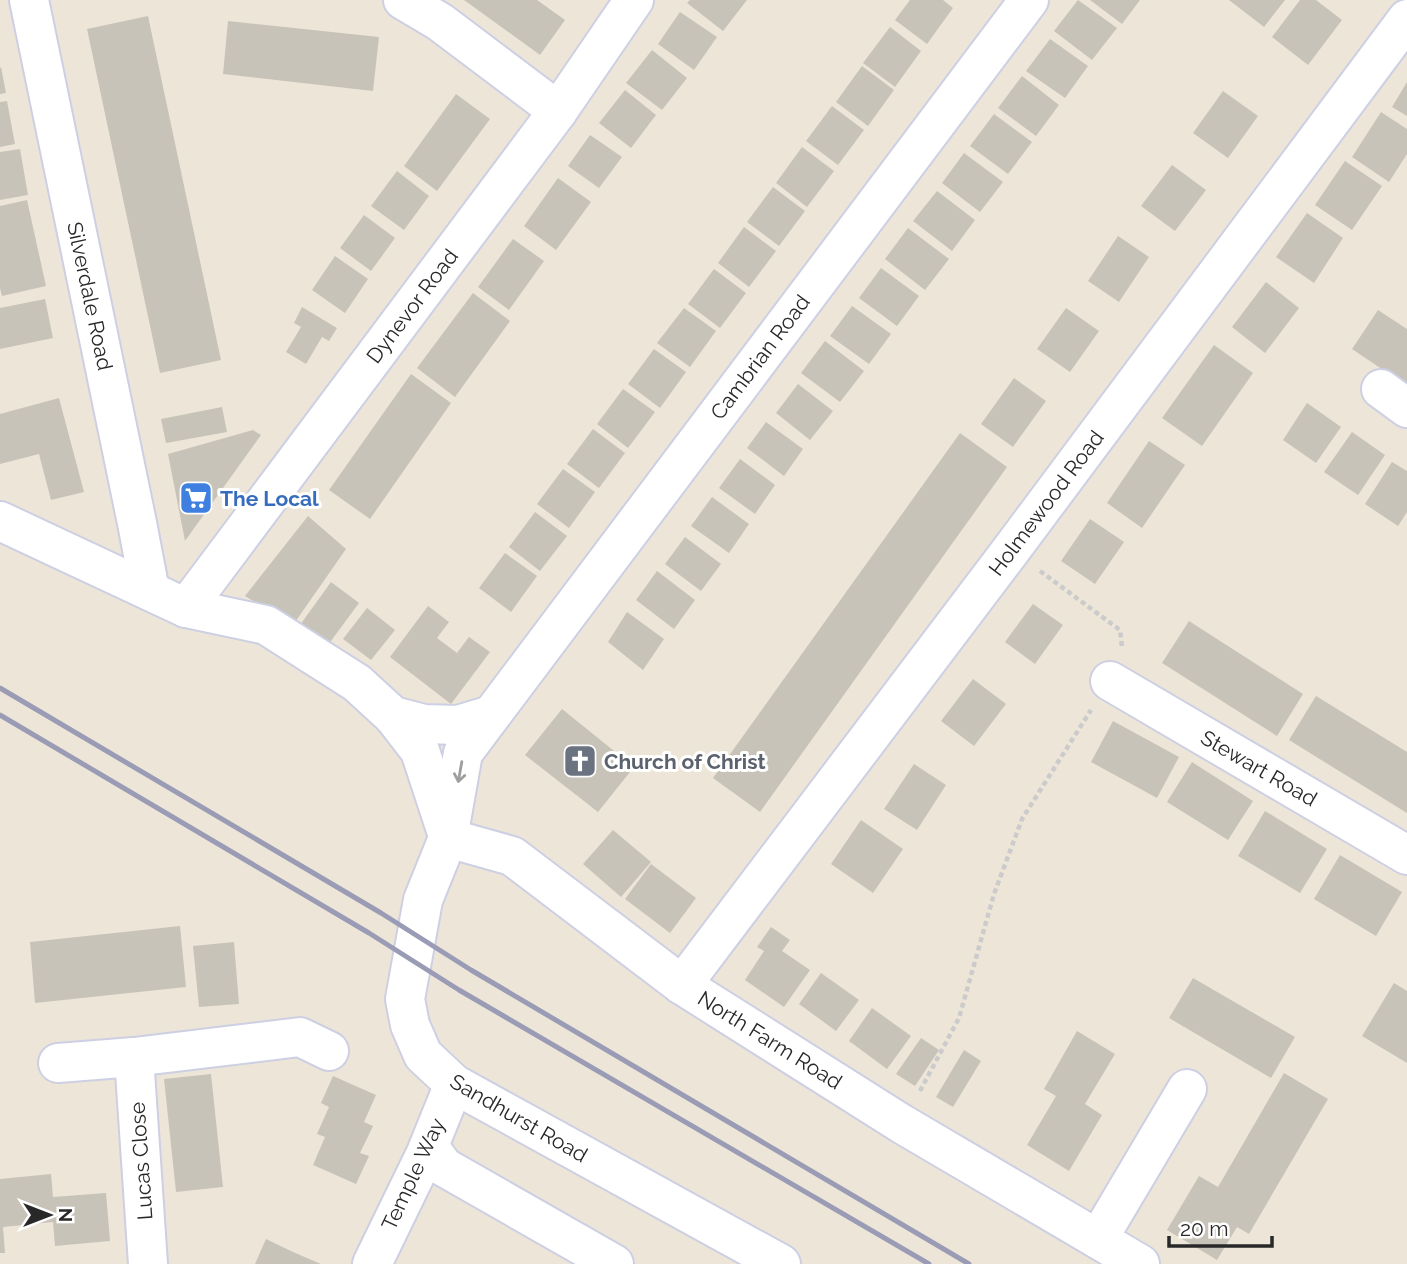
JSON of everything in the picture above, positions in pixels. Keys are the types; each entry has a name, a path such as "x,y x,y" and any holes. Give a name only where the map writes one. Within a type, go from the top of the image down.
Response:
{"street":[{"name":"Silverdale Road","path":"29,0 150,591"},
{"path":"403,0 440,22 558,111"},
{"name":"Dynevor Road","path":"186,608 558,111 634,0"},
{"name":"Cambrian Road","path":"448,838 463,752 1029,0"},
{"name":"Holmewood Road","path":"682,985 1407,19"},
{"path":"0,521 186,608 266,625 357,683 393,716 420,751 448,838"},
{"name":"Stewart Road","path":"1110,681 1407,855"},
{"path":"393,716 424,724 458,725 491,715"},
{"name":"North Farm Road","path":"448,838 512,856 682,985 902,1124 1140,1264"},
{"name":"Sandhurst Road","path":"448,838 423,900 405,999 410,1025 423,1055 454,1084 781,1264"},
{"path":"58,1063 134,1057 300,1037 329,1051"},
{"name":"Lucas Close","path":"134,1057 148,1264"},
{"name":"Temple Way","path":"372,1264 429,1147 454,1084"},
{"path":"1098,1239 1187,1089"},
{"path":"429,1147 444,1167 614,1264"}],"path":[{"path":"902,1124 959,1018 994,894 1022,819 1124,660 1120,630 1011,550"}],"building":[{"path":"464,0 537,0 565,20 540,55"},
{"path":"690,0 747,0 723,31 687,3"},
{"path":"910,0 943,0 953,8 927,44 895,20"},
{"path":"1078,0 1117,28 1092,60 1054,31"},
{"path":"1090,0 1140,0 1122,24"},
{"path":"1229,0 1285,0 1264,27"},
{"path":"1300,0 1316,0 1342,20 1308,65 1272,37"},
{"path":"680,12 717,37 694,70 658,44"},
{"path":"148,16 221,360 160,373 87,29"},
{"path":"228,21 379,37 373,91 223,74"},
{"path":"890,27 921,51 895,87 863,63"},
{"path":"1050,39 1088,66 1065,98 1026,71"},
{"path":"652,50 687,78 662,110 626,83"},
{"path":"862,66 894,90 868,126 836,102"},
{"path":"0,68 6,93 0,94"},
{"path":"1022,76 1059,105 1036,136 998,108"},
{"path":"1407,82 1407,116 1392,107"},
{"path":"625,90 656,115 631,148 599,123"},
{"path":"1223,91 1258,116 1228,158 1193,133"},
{"path":"456,94 490,119 437,191 404,166"},
{"path":"7,101 15,144 0,147 0,102"},
{"path":"832,106 864,130 838,165 806,141"},
{"path":"1381,112 1407,129 1407,154 1389,182 1352,157"},
{"path":"994,114 1032,142 1008,174 970,146"},
{"path":"590,135 622,157 599,188 568,166"},
{"path":"802,147 834,171 807,207 776,183"},
{"path":"20,149 28,195 0,200 0,152"},
{"path":"964,153 1003,182 980,212 942,183"},
{"path":"1345,161 1382,186 1352,230 1315,205"},
{"path":"1172,165 1206,190 1175,231 1141,206"},
{"path":"397,171 429,196 404,230 371,206"},
{"path":"558,178 591,202 556,250 524,226"},
{"path":"773,187 805,211 779,246 747,222"},
{"path":"937,191 975,220 952,251 913,221"},
{"path":"27,200 46,286 2,296 0,206"},
{"path":"1307,213 1343,238 1314,283 1276,257"},
{"path":"364,215 395,238 371,271 340,248"},
{"path":"744,227 776,251 749,287 718,263"},
{"path":"908,228 949,259 925,290 885,259"},
{"path":"1118,236 1149,257 1119,302 1088,281"},
{"path":"513,239 544,261 509,310 478,287"},
{"path":"335,256 368,279 345,313 312,290"},
{"path":"881,268 919,296 897,326 859,298"},
{"path":"714,269 746,293 720,328 688,304"},
{"path":"1266,282 1299,308 1265,353 1232,327"},
{"path":"473,293 510,321 455,397 417,368"},
{"path":"45,299 53,338 0,349 0,308"},
{"path":"852,306 891,334 869,364 830,336"},
{"path":"302,307 337,328 329,341 322,337 306,364 286,352 301,327 294,323"},
{"path":"684,308 716,331 690,367 657,343"},
{"path":"1066,308 1099,331 1070,372 1037,349"},
{"path":"1378,310 1407,329 1407,386 1352,349"},
{"path":"825,341 864,371 840,402 801,373"},
{"path":"1214,345 1253,373 1202,446 1162,418"},
{"path":"654,349 686,372 660,408 628,384"},
{"path":"411,374 451,403 370,519 329,490"},
{"path":"1014,378 1046,401 1013,447 981,424"},
{"path":"798,384 833,411 810,440 776,413"},
{"path":"623,389 655,412 628,448 597,424"},
{"path":"59,398 84,492 51,500 39,454 0,464 0,414"},
{"path":"1307,403 1341,427 1316,463 1283,440"},
{"path":"222,407 227,432 166,443 161,419"},
{"path":"766,422 803,449 784,476 747,448"},
{"path":"593,429 625,453 599,488 567,464"},
{"name":"The Local","path":"253,430 261,435 185,541 168,454"},
{"path":"1352,432 1385,455 1358,495 1324,472"},
{"path":"960,433 1007,467 760,812 713,778"},
{"path":"1149,441 1185,465 1142,528 1107,503"},
{"path":"740,459 775,485 755,514 719,488"},
{"path":"1392,462 1407,471 1407,512 1398,526 1365,504"},
{"path":"563,469 595,492 569,528 537,504"},
{"path":"712,497 749,524 729,553 691,526"},
{"path":"535,512 567,536 540,571 509,547"},
{"path":"308,516 346,549 293,625 245,596"},
{"path":"1090,519 1124,542 1095,584 1061,561"},
{"path":"685,537 721,564 701,591 665,564"},
{"path":"505,553 537,576 511,612 479,588"},
{"path":"657,571 695,600 674,629 636,600"},
{"path":"331,582 359,603 328,645 300,625"},
{"path":"1033,604 1063,625 1035,664 1005,642"},
{"path":"428,606 449,622 437,638 457,653 469,637 490,652 451,704 390,657"},
{"path":"367,608 395,630 371,660 343,639"},
{"path":"627,612 664,639 643,670 608,642"},
{"path":"1189,621 1303,694 1277,736 1162,663"},
{"path":"973,679 1006,704 974,746 941,721"},
{"path":"1316,696 1407,752 1407,813 1289,740"},
{"name":"Church of Christ","path":"562,709 634,767 598,812 525,755"},
{"path":"1113,721 1179,757 1157,798 1091,762"},
{"path":"1192,762 1253,801 1228,840 1167,802"},
{"path":"914,764 946,785 917,830 884,809"},
{"path":"1265,811 1327,849 1300,893 1238,856"},
{"path":"861,820 903,849 873,893 831,864"},
{"path":"613,830 651,862 621,897 583,864"},
{"path":"1340,855 1402,892 1376,936 1314,899"},
{"path":"651,864 696,898 670,933 625,899"},
{"path":"180,926 186,987 35,1003 30,942"},
{"path":"771,927 790,940 782,951 810,970 784,1007 745,980 764,951 757,947"},
{"path":"234,942 239,1004 199,1007 193,946"},
{"path":"821,973 859,1000 836,1031 799,1004"},
{"path":"1193,978 1295,1037 1271,1078 1169,1018"},
{"path":"1394,983 1407,991 1407,1063 1362,1036"},
{"path":"872,1008 911,1036 887,1069 849,1041"},
{"path":"1077,1031 1115,1054 1085,1104 1102,1115 1069,1171 1027,1145 1056,1096 1044,1089"},
{"path":"921,1038 939,1050 915,1086 896,1074"},
{"path":"964,1050 981,1061 953,1107 936,1097"},
{"path":"1284,1073 1328,1099 1249,1234 1237,1227 1217,1260 1167,1230 1199,1176 1218,1187"},
{"path":"211,1074 223,1187 176,1192 164,1079"},
{"path":"333,1076 376,1095 364,1122 373,1126 360,1153 369,1156 356,1184 313,1165 325,1137 317,1134 329,1107 321,1103"},
{"path":"51,1174 53,1197 106,1193 110,1241 55,1246 53,1222 3,1227 5,1253 0,1253 0,1179"},
{"path":"266,1239 293,1252 321,1264 255,1264"}],"railway":[{"path":"0,688 969,1264"},
{"path":"0,715 369,933 459,990 929,1264"}],"place":[{"name":"The Local","path":"196,498"},
{"name":"Church of Christ","path":"580,761"}]}
